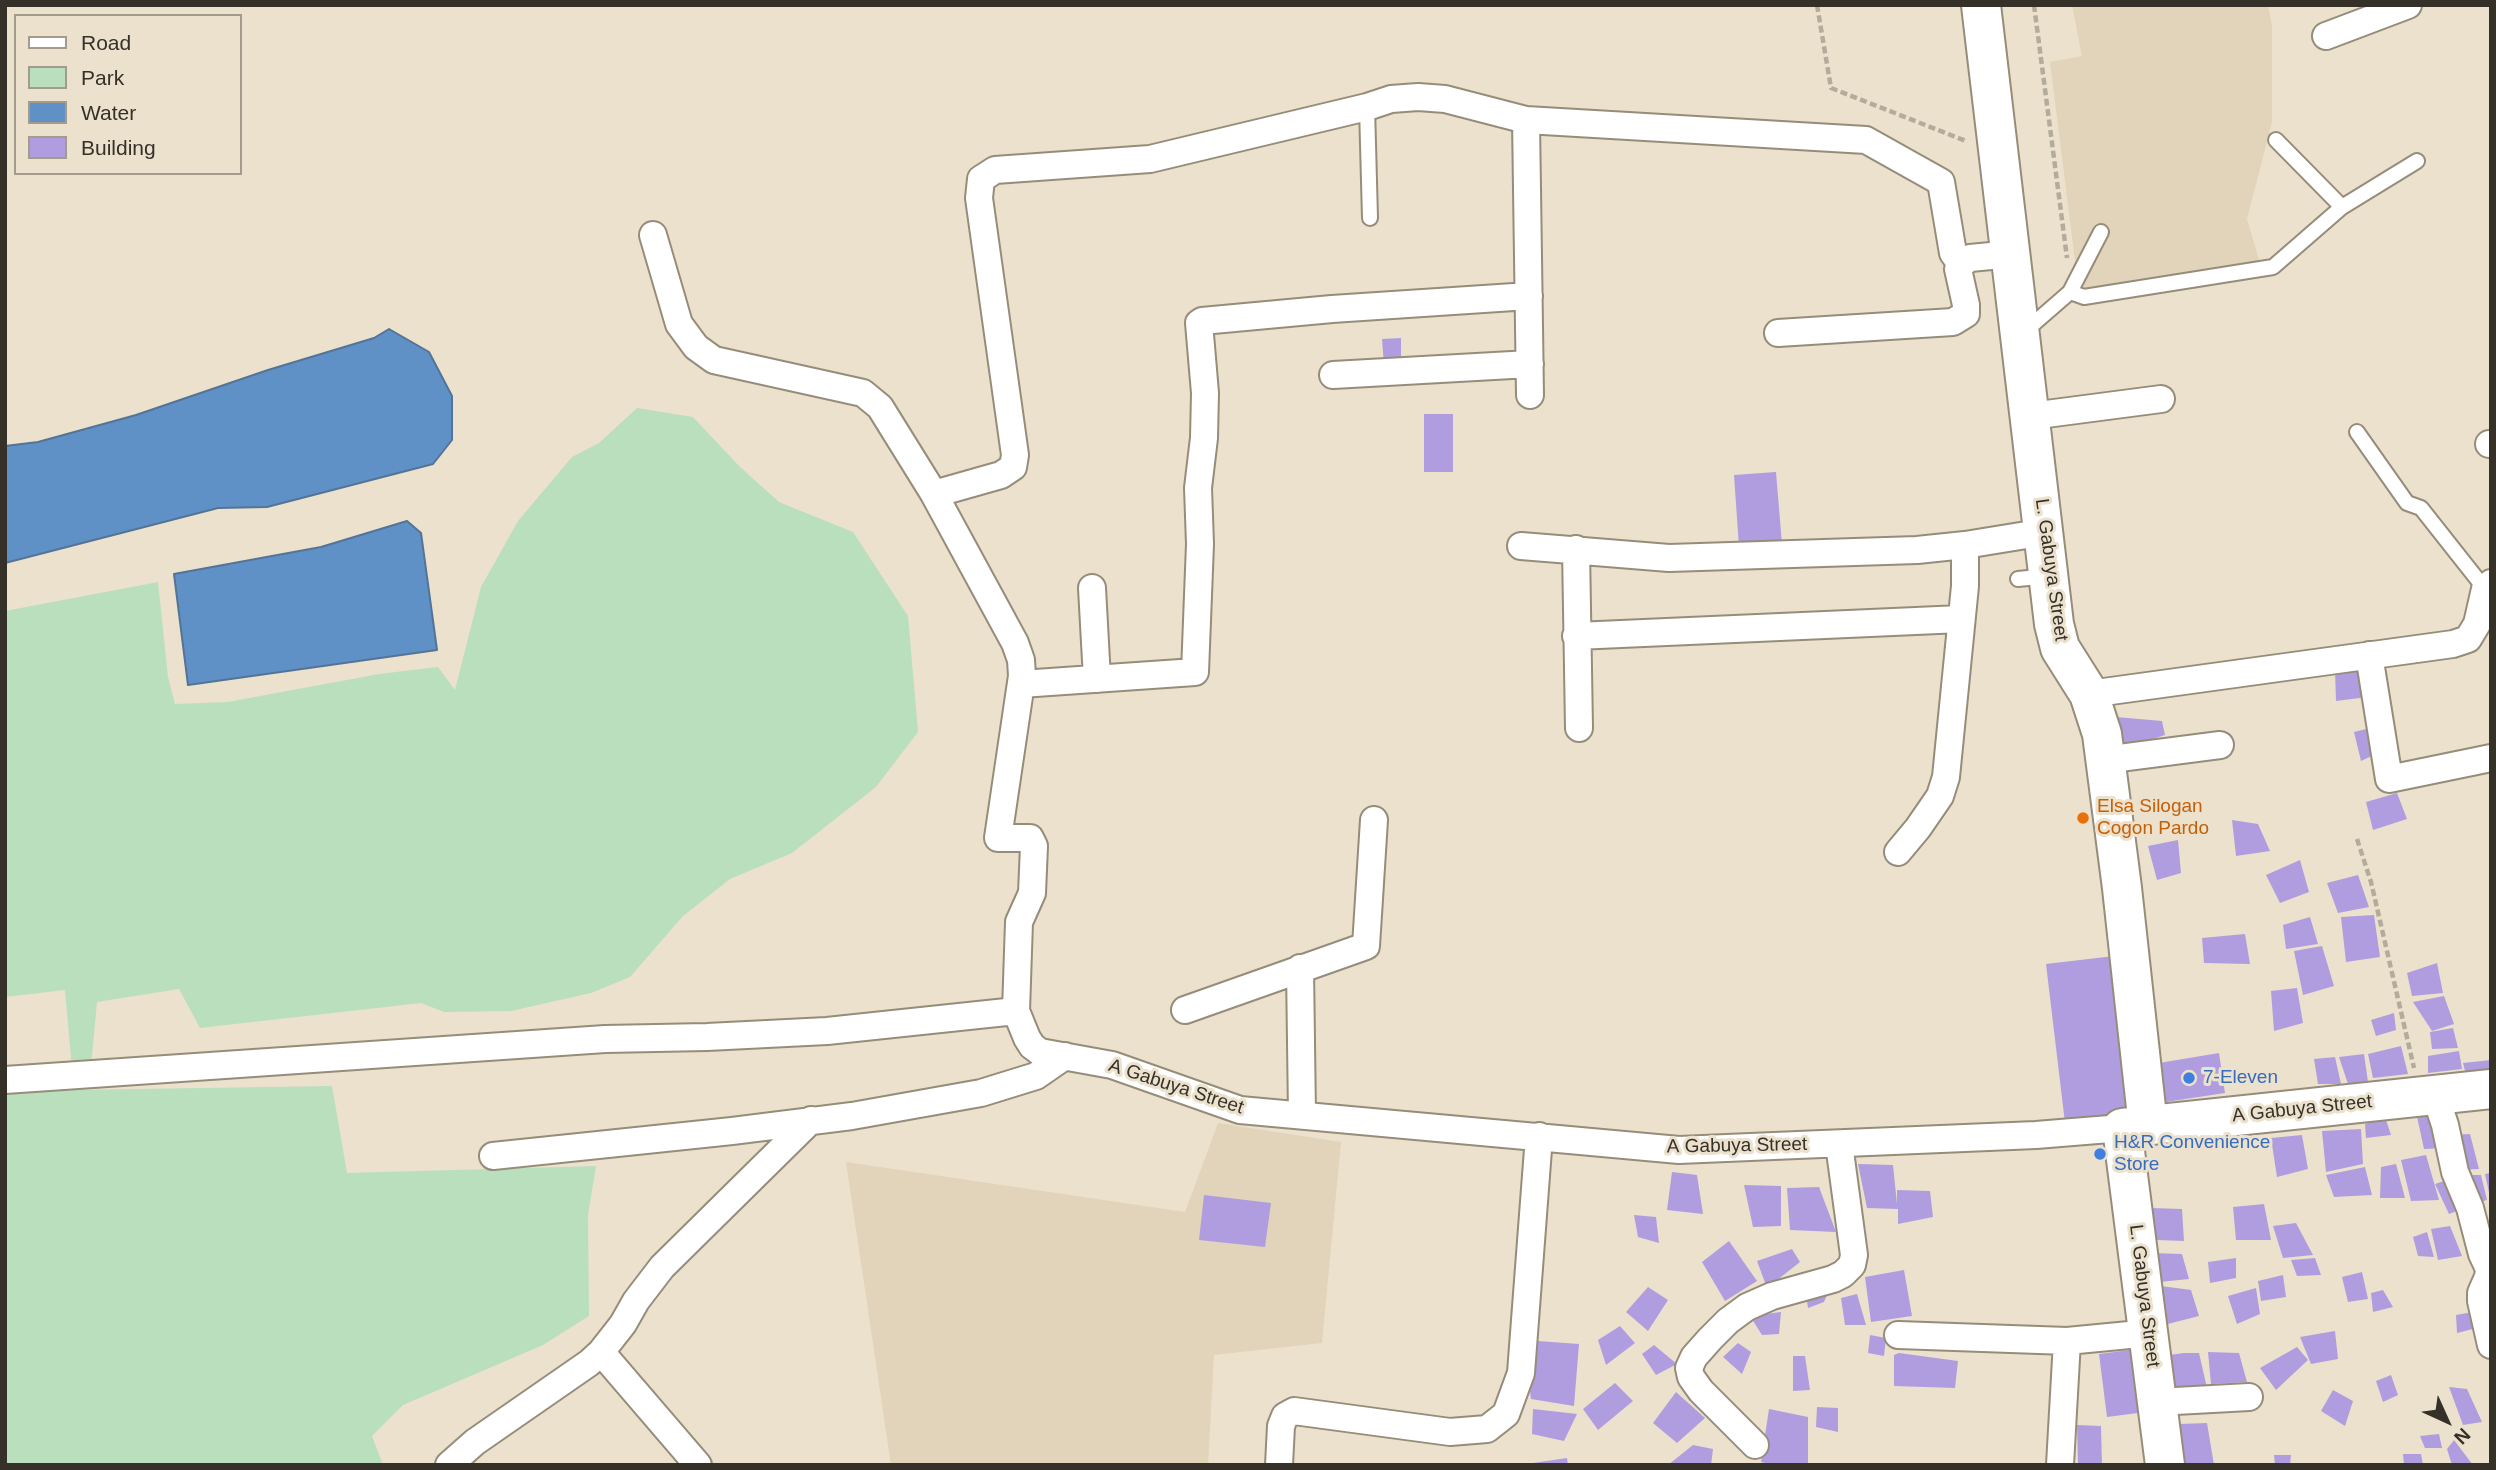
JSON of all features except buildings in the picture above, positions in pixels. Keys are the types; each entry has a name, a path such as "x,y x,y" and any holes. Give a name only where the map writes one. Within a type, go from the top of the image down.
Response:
{"street":[{"name":"L. Gabuya Street","path":"1981,5 2045,532 2033,577 2054,624 2060,648 2089,694 2102,734 2122,888 2150,1333 2165,1465"},
{"path":"2326,36 2408,5"},
{"path":"934,494 1001,475 1013,467 1015,455 979,198 981,179 995,170 1150,159 1391,99 1445,99 1526,120 1866,140 1941,182 1953,253 1961,264"},
{"path":"1526,120 1530,395"},
{"path":"5,1080 605,1039 827,1031 1016,1011 1019,922 1032,893 1034,846 1030,838 998,838 1021,684 1021,660 1015,643 934,494 880,407 863,393 714,360 696,347 679,324 653,235"},
{"path":"1777,333 1959,320 1966,314 1958,269 1961,264 1970,258 2012,254"},
{"path":"1021,684 1195,672 1200,544 1198,488 1204,438 1205,393 1199,323 1332,309 1529,296"},
{"path":"1333,375 1530,365"},
{"path":"2031,416 2161,399"},
{"path":"1521,546 1669,558 1917,550 2045,532"},
{"path":"1898,852 1919,828 1940,796 1946,777 1965,586 1965,545"},
{"path":"1576,549 1579,728"},
{"path":"2089,694 2468,639 2477,624 2488,586"},
{"path":"1092,588 1097,679"},
{"path":"1576,636 1961,619"},
{"path":"2369,655 2389,779 2491,758"},
{"path":"2104,760 2220,745"},
{"path":"1185,1010 1366,946 1374,820"},
{"path":"1300,968 1302,1115"},
{"name":"A Gabuya Street","path":"1016,1011 1032,1046 1040,1052 1112,1065 1240,1110 1679,1150 2036,1135 2491,1089"},
{"path":"493,1156 732,1131 852,1115 981,1093 1036,1076 1065,1056"},
{"path":"2428,1096 2445,1125 2455,1172 2470,1208 2482,1254 2489,1269 2481,1301 2491,1345"},
{"path":"449,1465 475,1442 601,1352 662,1267 811,1120"},
{"path":"1279,1465 1281,1426 1285,1416 1294,1411 1450,1432 1487,1429 1506,1414 1521,1373 1539,1136"},
{"path":"1755,1445 1701,1391 1691,1377 1689,1368 1710,1339 1747,1307 1772,1296 1833,1279 1852,1265 1854,1255 1839,1144"},
{"path":"1898,1335 2067,1341 2150,1333"},
{"path":"2060,1465 2067,1341"},
{"path":"601,1352 698,1465"},
{"path":"2157,1402 2249,1397"}],"lane":[{"path":"1367,107 1370,219"},
{"path":"2276,140 2342,206"},
{"path":"2070,292 2084,297 2273,267 2342,206 2417,161"},
{"path":"2020,335 2070,292 2101,232"},
{"path":"2357,432 2407,503 2421,508 2488,586"}],"path":[{"path":"1817,5 1831,88 2000,154"},
{"path":"2034,5 2070,292"},
{"path":"2357,839 2428,1096"}],"shaded area":[{"path":"2072,5 2268,5 2272,25 2272,122 2247,219 2260,263 2081,291 2050,62 2082,56"},
{"path":"1218,1123 1341,1142 1322,1343 1214,1355 1208,1465 891,1465 846,1162 1185,1212"}],"green space":[{"path":"637,408 693,417 739,466 779,502 853,532 908,616 918,732 876,787 792,853 730,879 683,916 630,977 591,993 511,1011 444,1012 421,1003 200,1028 179,989 97,1002 91,1066 72,1069 65,990 5,997 5,611 158,582 168,677 175,704 228,702 379,674 438,667 455,690 481,587 518,521 572,457 599,443"},
{"path":"332,1086 347,1173 596,1166 588,1215 589,1316 543,1345 403,1405 372,1436 383,1465 5,1465 5,1091"}],"water":[{"path":"389,329 429,352 452,396 452,440 433,464 267,507 218,508 5,563 5,446 38,442 136,415 268,370 374,338"},
{"path":"407,521 421,533 437,650 188,685 174,574 321,547"}],"place":[{"name":"Elsa Silogan Cogon Pardo","path":"2083,818"},
{"name":"7-Eleven","path":"2189,1078"},
{"name":"H&R Convenience Store","path":"2100,1154"}]}
